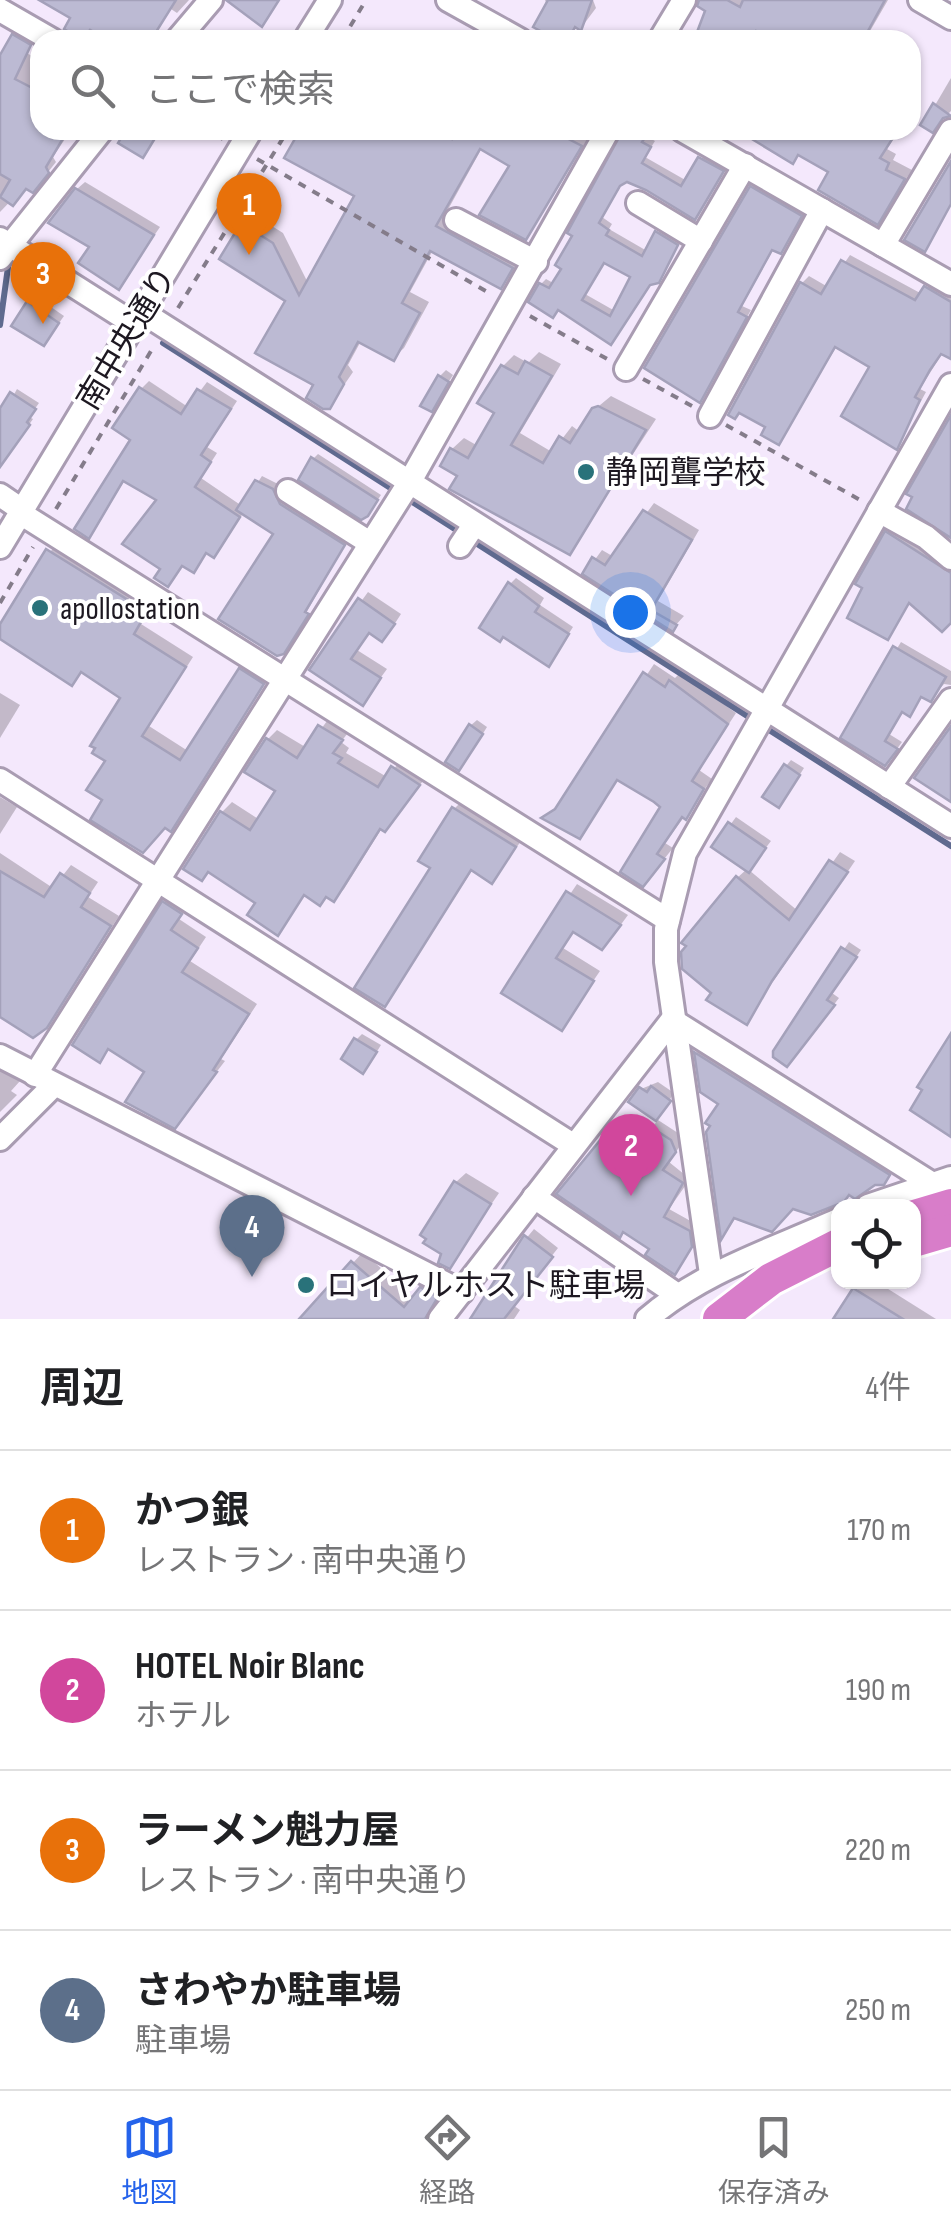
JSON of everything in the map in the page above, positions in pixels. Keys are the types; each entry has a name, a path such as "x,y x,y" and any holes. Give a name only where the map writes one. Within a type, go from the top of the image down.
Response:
{"highway":[{"path":"921,1209 944,1188"},
{"path":"921,1239 951,1230"},
{"path":"719,1319 770,1279 831,1248"},
{"path":"750,1319 784,1293 831,1271"}],"street":[{"path":"185,30 211,0"},
{"path":"312,30 330,0"},
{"path":"448,0 502,30"},
{"path":"666,30 684,0"},
{"path":"920,0 951,18"},
{"path":"0,10 35,30"},
{"path":"883,245 951,131"},
{"path":"94,140 4,248 138,318 166,327 404,491 474,525 951,826"},
{"name":"南中央通り","path":"0,547 245,140"},
{"path":"0,1138 44,1080 158,881 404,491 603,140"},
{"path":"700,140 951,284"},
{"path":"626,369 746,165"},
{"path":"638,203 701,241"},
{"path":"710,416 822,210"},
{"path":"456,220 536,262"},
{"path":"711,1274 666,962 668,920 685,852 951,385"},
{"path":"288,492 370,544"},
{"path":"0,496 44,528 668,920"},
{"path":"879,510 926,537 951,558"},
{"path":"460,546 474,525"},
{"path":"889,787 951,700"},
{"path":"0,780 573,1145"},
{"path":"440,1319 672,1020"},
{"path":"672,1020 944,1188"},
{"path":"0,1056 462,1292"},
{"path":"898,1199 944,1188"},
{"path":"534,1197 676,1294"},
{"path":"647,1319 676,1294 711,1274 831,1223"}],"path":[{"path":"348,30 366,0"},
{"path":"247,140 268,165 879,510"},
{"path":"0,604 282,140"}],"building":[{"path":"39,0 176,0 157,30 66,30 70,18"},
{"path":"226,0 279,0 262,27"},
{"path":"548,0 592,0 581,30 533,27"},
{"path":"699,0 727,0 740,7 743,0 885,0 868,30 698,30 705,11 697,6"},
{"path":"12,34 30,44 15,79 30,87 30,140 62,140 46,167 49,173 33,193 26,189 13,206 0,197 10,180 0,174 0,55"},
{"path":"933,103 951,116 943,118 933,133 921,123"},
{"path":"120,140 154,140 143,158 118,143"},
{"path":"294,140 570,140 582,146 526,240 479,215 509,166 480,149 436,226 513,268 501,289 430,251 402,303 420,313 394,361 358,342 339,377 344,384 330,409 306,398 313,385 255,353 285,301 219,259 241,223 273,243 299,295 354,196 284,158"},
{"path":"618,140 643,140 651,147 642,163 681,186 698,157 724,171 695,220 646,190 627,182 620,186 599,223 609,230 606,235 642,256 655,231 678,245 659,283 650,285 611,345 558,310 553,318 528,302 539,283 549,288 561,269 555,265 572,236 567,233","holes":["604,263 630,277 610,316 582,300"]},
{"path":"753,140 892,140 880,158 889,163 886,170 905,179 878,225 818,190 828,172 798,155 793,164"},
{"path":"951,161 951,204 925,252 904,240"},
{"path":"750,186 802,216 781,254 772,250 738,312 747,317 700,403 644,368"},
{"path":"75,188 154,235 119,290 78,263 89,247 48,223"},
{"path":"841,260 915,300 924,286 951,302 951,359 941,354 930,370 915,397 920,400 897,450 841,416 869,367 835,347 779,445 761,435 765,427 739,413 735,419 728,415 800,282 821,294"},
{"path":"27,301 59,323 44,346 11,326"},
{"path":"525,361 552,376 511,445 543,463 559,436 570,443 592,408 598,406 646,430 570,555 449,489 457,476 440,466 450,448 468,458 494,413 477,403 501,365 518,374"},
{"path":"438,375 449,382 432,412 420,406"},
{"path":"139,387 181,414 197,389 231,409 201,455 211,462 195,487 240,517 214,558 206,553 194,573 182,566 168,587 154,578 160,569 122,544 156,500 123,481 89,539 74,529 130,440 112,428"},
{"path":"10,392 36,409 27,422 30,425 0,467 0,408"},
{"path":"951,415 951,538 906,509 912,497 906,494"},
{"path":"311,457 378,500 368,516 361,520 298,480"},
{"path":"255,480 273,489 280,504 345,545 305,612 309,614 284,654 277,656 218,619 273,534 236,510"},
{"path":"643,510 692,540 651,610 677,625 673,632 582,574 592,557 605,565"},
{"path":"885,531 951,573 951,623 942,632 909,603 888,640 847,618 862,588 855,584"},
{"path":"46,549 128,600 122,609 141,622 134,634 186,667 142,736 180,760 239,668 264,684 171,832 165,828 143,853 90,820 102,800 86,790 105,761 92,753 95,748 90,746 120,698 81,672 72,686 0,639 0,624"},
{"path":"508,582 539,606 535,612 569,634 549,667 503,637 500,642 479,628"},
{"path":"358,598 395,624 382,642 369,633 351,659 381,678 363,706 309,670"},
{"path":"893,646 946,677 931,702 921,697 910,717 902,712 885,741 898,749 885,766 840,738"},
{"path":"643,672 665,687 669,680 728,724 692,781 704,789 686,820 682,817 657,854 665,859 643,887 620,872 660,807 654,802 617,780 580,839 541,818 555,809"},
{"path":"469,724 483,734 459,771 445,762"},
{"path":"318,725 343,740 333,753 342,758 338,763 378,787 391,766 420,785 385,832 380,829 334,902 326,897 320,906 304,895 278,936 247,915 255,903 208,872 202,881 183,869 220,811 250,830 275,791 244,772 266,738 297,758"},
{"path":"951,726 951,802 914,778"},
{"path":"784,764 800,775 779,808 762,797"},
{"path":"452,807 516,847 492,884 471,870 385,1007 354,988 430,868 418,861"},
{"path":"728,822 766,848 749,873 711,847"},
{"path":"829,860 848,872 772,981 747,1025 706,1000 711,993 682,969 681,952 686,946 681,943 736,876 789,920"},
{"path":"0,871 44,897 60,873 90,893 81,907 111,926 47,1028 33,1038 0,1017"},
{"path":"566,891 621,925 602,950 573,932 556,958 594,981 562,1031 501,993"},
{"path":"162,901 182,914 171,930 198,948 182,972 249,1014 213,1070 217,1072 175,1129 125,1102 144,1072 108,1049 100,1063 72,1045"},
{"path":"841,947 857,957 827,1000 835,1005 787,1067 773,1057 773,1051"},
{"path":"951,1033 951,1137 910,1110 922,1090 917,1087"},
{"path":"354,1038 377,1052 363,1074 341,1059"},
{"path":"694,1052 890,1175 884,1185 875,1185 855,1199 849,1195 846,1199 831,1199 831,1207 811,1215 793,1209 772,1232 734,1218 721,1240 706,1132 710,1126 705,1123 718,1104 700,1092"},
{"path":"651,1086 671,1101 656,1121 628,1102 639,1087 647,1092"},
{"path":"648,1125 671,1140 676,1152 663,1170 683,1183 664,1217 690,1231 692,1247 675,1275 645,1255 649,1249 623,1232 620,1238 556,1194 606,1133 632,1151"},
{"path":"454,1181 491,1204 450,1269 438,1263 441,1254 423,1243 426,1239 420,1235"},
{"path":"524,1235 553,1257 504,1319 470,1319"},
{"path":"351,1261 404,1307 420,1287 438,1297 425,1319 299,1319"},
{"path":"855,1289 903,1319 833,1319"}],"waterway":[{"path":"0,325 9,260"},
{"path":"163,343 461,533"},
{"path":"471,540 951,846"}],"place":[{"name":"かつ銀","path":"249,255"},
{"name":"ラーメン魁力屋","path":"43,324"},
{"name":"静岡聾学校","path":"586,472"},
{"name":"apollostation","path":"40,608"},
{"name":"HOTEL Noir Blanc","path":"631,1196"},
{"name":"さわやか駐車場","path":"252,1277"},
{"name":"ロイヤルホスト駐車場","path":"306,1285"}]}
